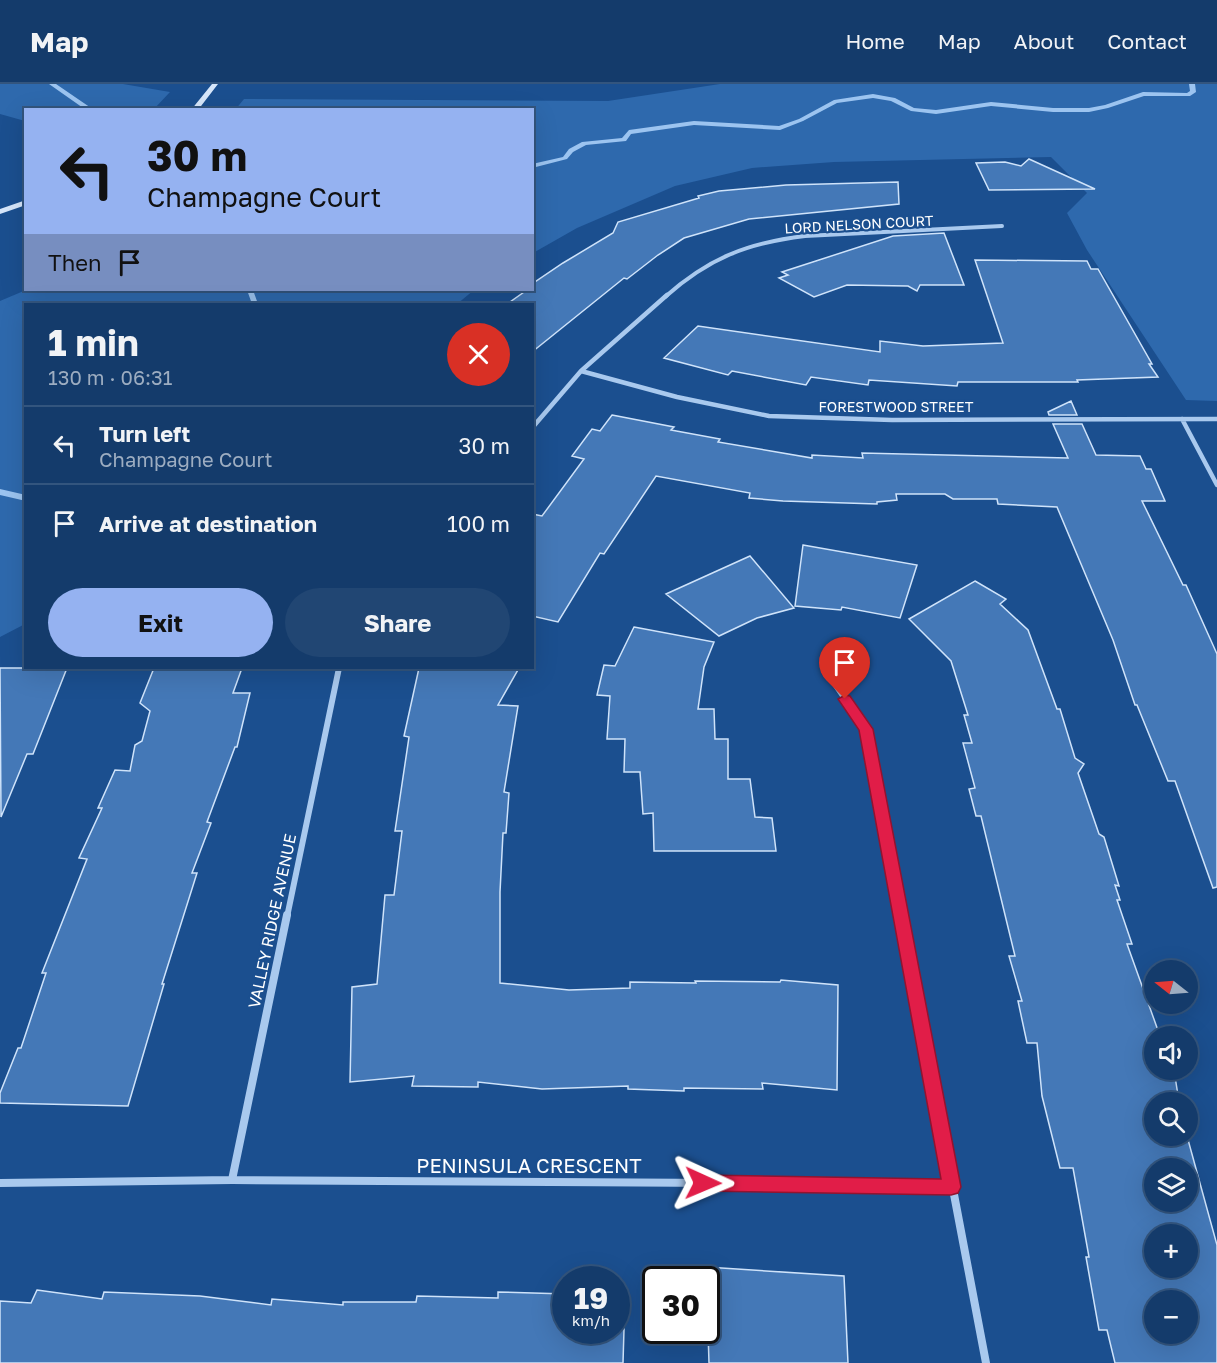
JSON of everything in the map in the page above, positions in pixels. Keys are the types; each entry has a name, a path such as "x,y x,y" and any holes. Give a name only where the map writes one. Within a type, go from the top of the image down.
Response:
{"street":[{"path":"196,108 215,84"},
{"path":"0,212 24,203"},
{"name":"LORD NELSON COURT","path":"581,370 690,275 710,263 751,246 773,240 805,236 1002,226"},
{"path":"534,427 581,370"},
{"name":"FORESTWOOD STREET","path":"581,370 687,399 769,416 892,420 1217,419"},
{"path":"1182,419 1217,485"},
{"name":"VALLEY RIDGE AVENUE","path":"232,1180 339,669"},
{"path":"834,684 866,729 986,1363"},
{"name":"PENINSULA CRESCENT","path":"0,1183 232,1180 856,1184 951,1187"}],"shaded area":[{"path":"0,84 123,84 170,92 155,108 24,108 24,121 0,114"},
{"path":"720,84 1217,84 1217,401 1186,400 1087,250 1067,213 1087,193 1051,157 834,162 752,168 675,186 577,228 534,252 534,108 237,108 244,99 608,101"},
{"path":"24,291 473,291 458,303 24,303 24,625 0,637 0,301"}],"building":[{"path":"1029,159 1095,189 989,190 976,163 1005,162 1021,166"},
{"path":"898,182 899,204 749,219 684,238 627,279 624,278 534,350 534,303 510,302 526,291 534,291 534,283 613,233 618,222 719,191 786,185"},
{"path":"944,233 964,285 920,285 917,291 908,286 847,285 814,297 779,278 788,275 782,272 893,236"},
{"path":"975,260 1087,261 1091,269 1098,269 1158,377 1077,380 1078,382 958,382 957,386 869,380 868,385 811,377 806,385 732,371 728,375 664,358 698,326 880,352 880,341 923,346 1003,343"},
{"path":"1071,401 1077,415 1049,415 1048,412"},
{"path":"612,415 674,427 671,430 720,439 718,442 812,458 812,455 863,458 862,453 1068,458 1053,424 1082,424 1096,455 1140,456 1146,469 1151,469 1165,501 1142,501 1183,585 1186,585 1217,654 1217,887 1213,888 1175,781 1168,781 1137,705 1135,705 1113,640 1057,507 998,504 997,499 953,499 945,494 896,494 897,500 877,502 877,504 783,501 749,498 750,493 656,476 604,554 600,553 558,622 534,616 534,514 542,516 584,459 572,456 592,429 600,431"},
{"path":"803,545 917,565 900,618 842,607 841,610 795,606"},
{"path":"750,556 794,608 757,618 719,636 666,594"},
{"path":"975,581 1006,599 1000,604 1028,630 1057,709 1060,709 1075,758 1084,764 1078,773 1099,834 1104,837 1119,886 1115,885 1120,900 1117,900 1132,944 1127,944 1144,991 1144,1014 1152,1014 1156,1026 1144,1026 1144,1080 1176,1080 1177,1092 1144,1092 1144,1146 1190,1146 1193,1158 1144,1158 1144,1212 1198,1212 1198,1176 1217,1245 1217,1363 1115,1363 1107,1330 1099,1330 1073,1168 1060,1168 1042,1096 1037,1043 1027,1043 1018,1001 1022,1001 1009,956 1015,956 981,816 976,816 969,789 975,788 963,743 972,743 964,715 968,715 951,661 909,619"},
{"path":"634,627 714,642 704,667 698,709 714,709 715,739 728,739 728,779 750,779 755,817 772,818 776,851 654,851 653,813 643,814 640,772 624,772 625,739 607,739 610,696 597,695 604,665 615,666"},
{"path":"0,668 67,669 33,754 27,754 1,817"},
{"path":"154,669 242,669 233,693 250,693 237,747 235,747 207,822 211,823 192,873 197,873 162,984 164,984 128,1106 0,1103 0,1093 18,1048 21,1048 46,973 42,973 87,859 79,858 102,808 98,808 115,770 130,771 135,745 142,741 150,711 140,703"},
{"path":"419,669 518,669 498,705 518,706 504,792 509,793 506,833 503,833 500,892 500,983 569,990 630,988 630,982 780,982 781,980 838,985 837,1090 762,1083 763,1089 684,1088 684,1091 628,1089 628,1086 542,1089 478,1082 478,1087 412,1086 414,1076 350,1082 352,987 377,984 385,895 394,895 402,831 395,831 409,737 404,736"},
{"path":"720,1268 844,1276 848,1363 709,1363 708,1344 720,1344"},
{"path":"37,1290 102,1299 104,1292 200,1296 271,1305 272,1299 343,1305 343,1302 416,1302 417,1296 498,1298 498,1292 552,1294 552,1344 624,1344 623,1363 0,1363 0,1301 31,1303"}],"waterway":[{"path":"52,84 88,108"},
{"path":"534,166 565,158 584,143 624,140 629,132 694,123 780,128 801,120 836,101 873,96 893,99 913,110 936,112 991,104 1053,110 1089,110 1106,107 1143,94 1188,95 1193,92 1192,84"},
{"path":"250,291 255,303"},
{"path":"0,492 24,498"}],"route":[{"path":"703,1183 951,1187 866,729 845,699"}]}
